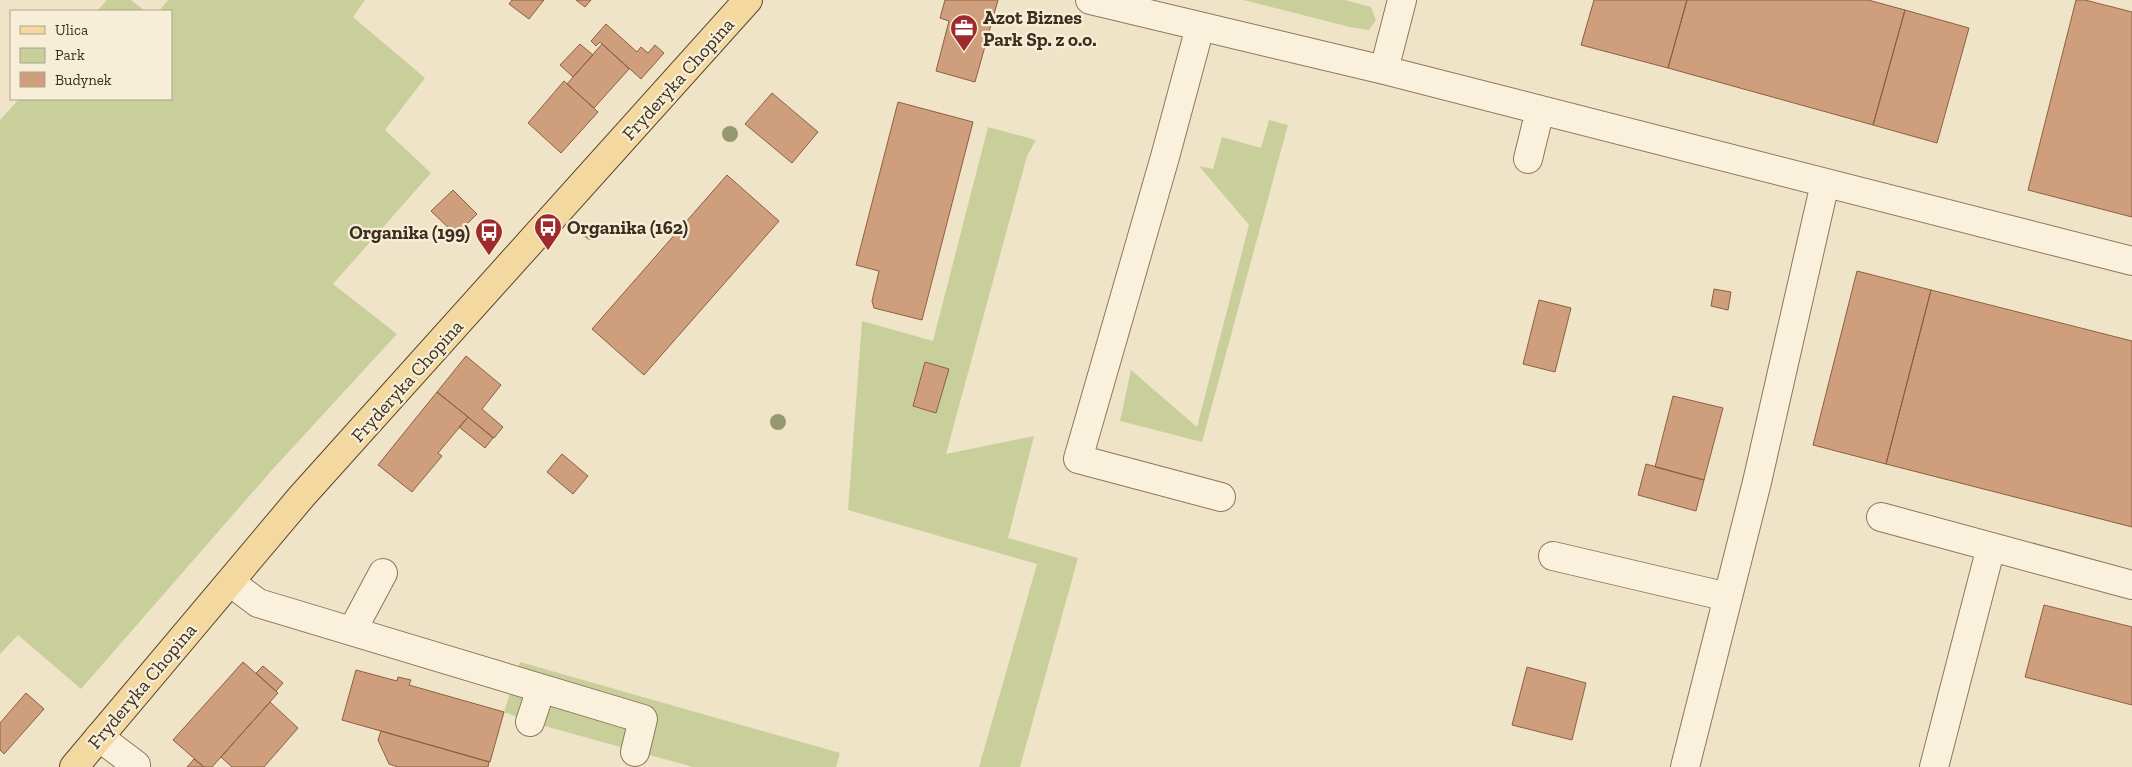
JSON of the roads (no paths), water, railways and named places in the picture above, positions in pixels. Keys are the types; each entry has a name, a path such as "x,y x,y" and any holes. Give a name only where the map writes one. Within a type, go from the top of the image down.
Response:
{"main road":[{"name":"Fryderyka Chopina","path":"74,767 302,496 748,0"}],"lane":[{"path":"1090,0 1137,6 1200,27 1384,70 2132,262"},
{"path":"1384,70 1402,0"},
{"path":"1200,27 1165,157 1078,459 1221,497"},
{"path":"1528,159 1540,110"},
{"path":"1685,767 1757,482 1825,183"},
{"path":"1881,517 2132,585"},
{"path":"1934,767 1991,548"},
{"path":"1553,556 1728,597"},
{"path":"352,631 383,573"},
{"path":"230,582 258,603 643,719 635,752"},
{"path":"530,722 541,689"},
{"path":"99,737 136,765"}],"place":[{"name":"Azot Biznes Park Sp. z o.o.","path":"964,52"},
{"name":"Organika (162)","path":"548,251"},
{"name":"Organika (199)","path":"489,256"}]}
